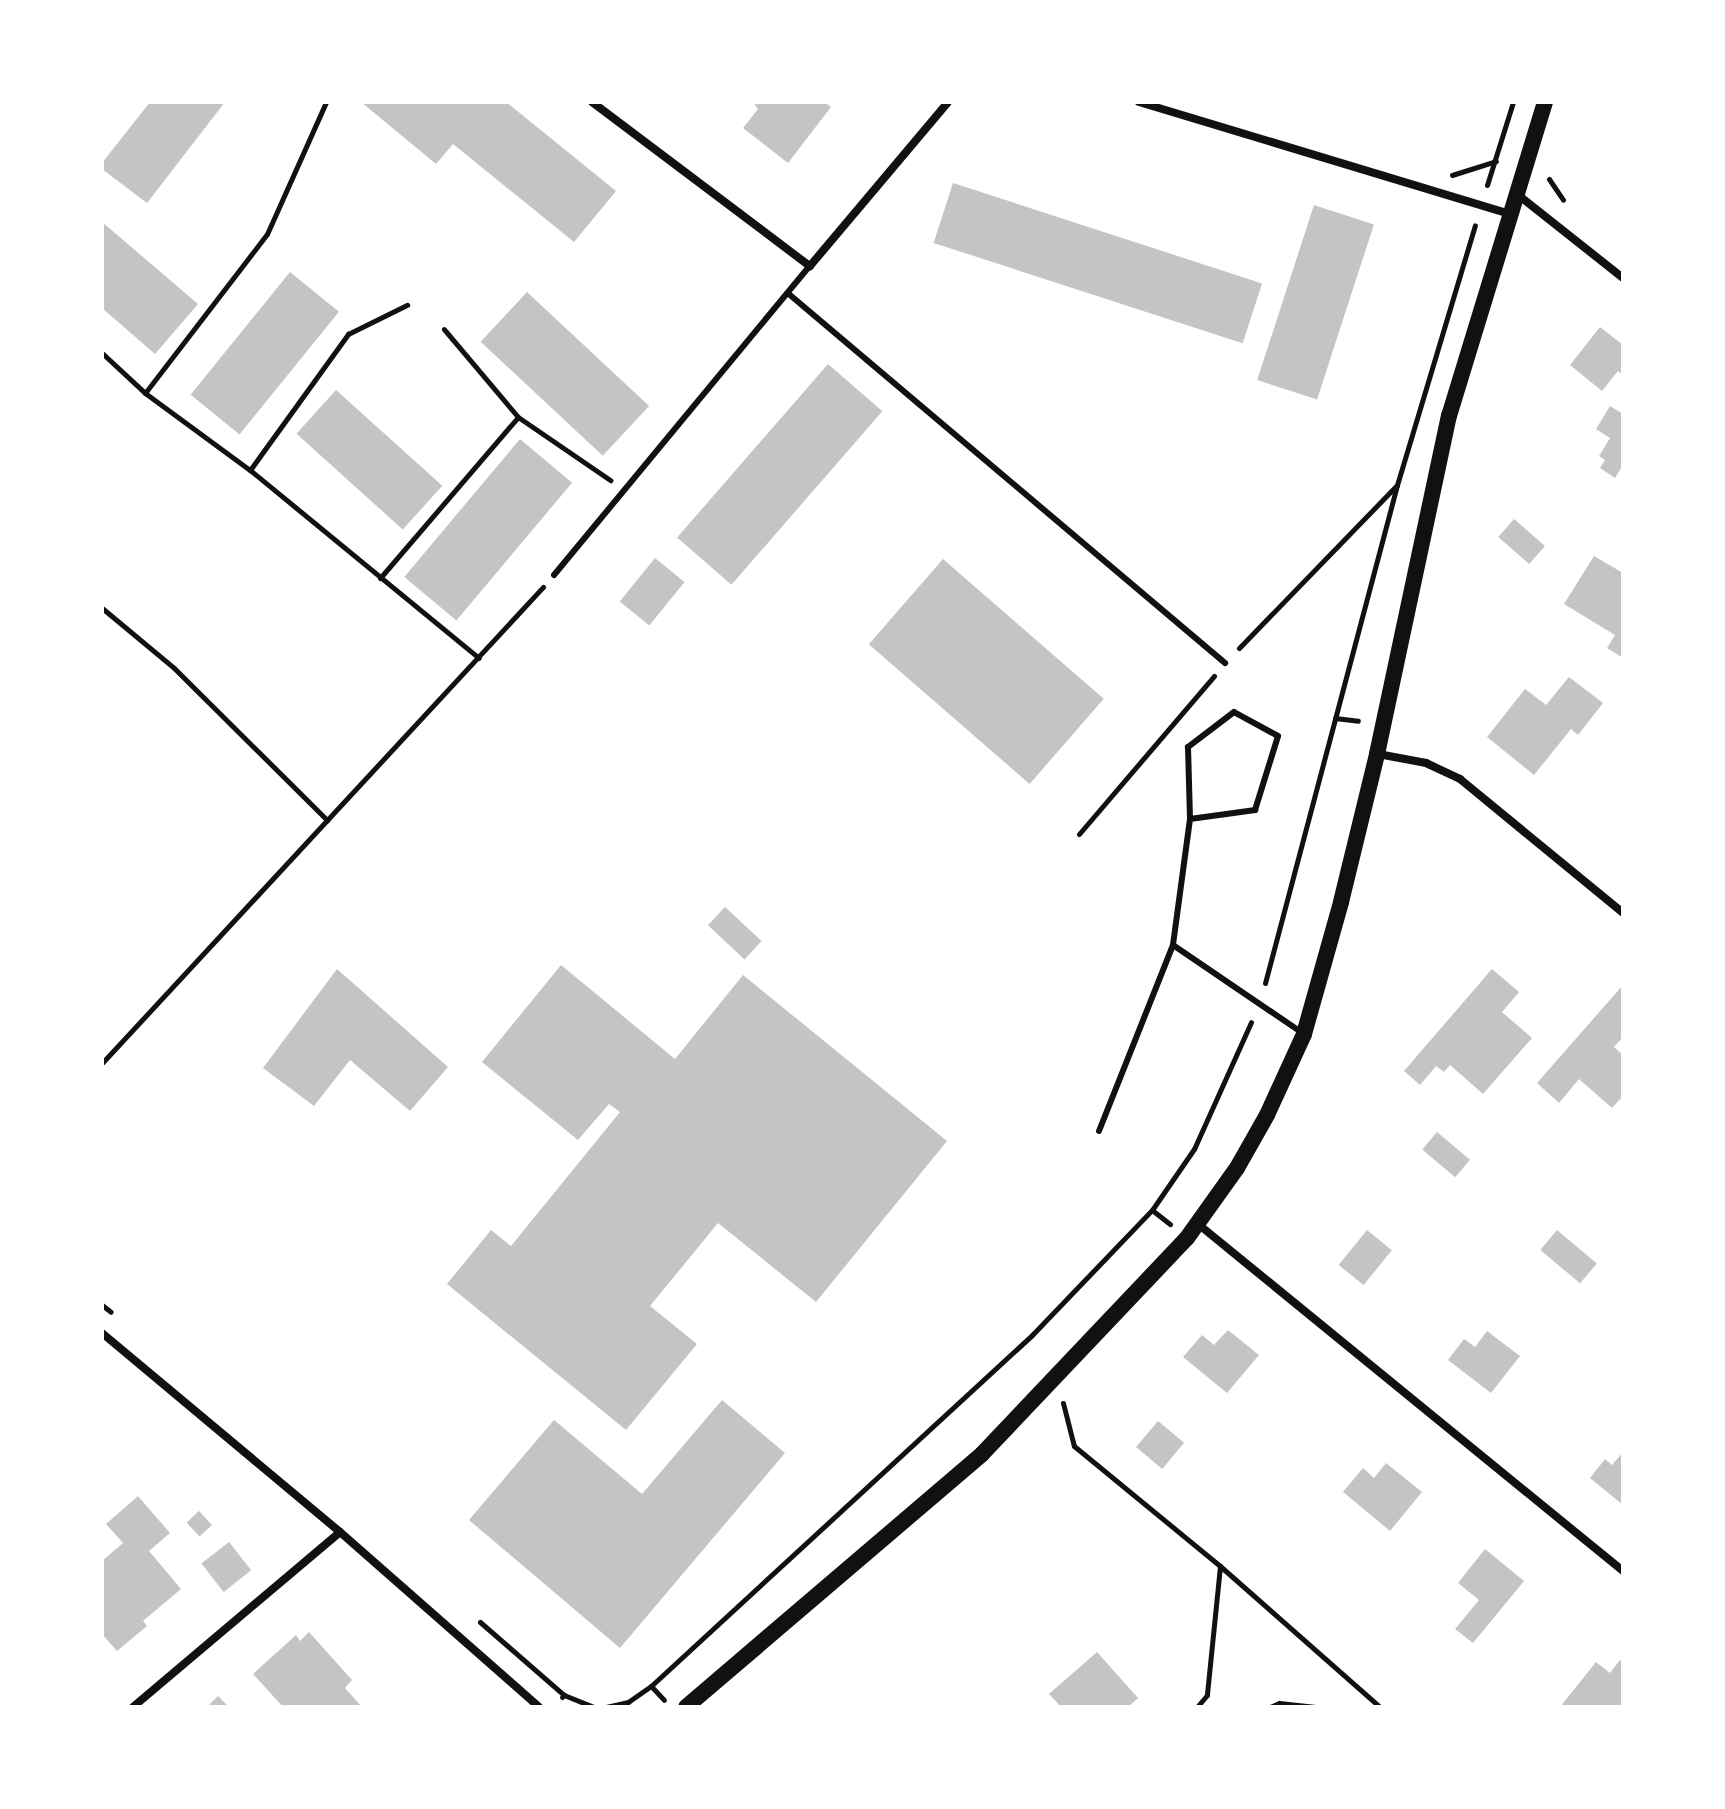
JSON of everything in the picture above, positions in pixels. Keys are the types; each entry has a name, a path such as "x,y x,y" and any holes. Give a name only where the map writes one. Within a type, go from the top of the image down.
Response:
{"main road":[{"path":"686,1707 982,1454 1198,1224 1237,1168 1267,1115 1304,1034 1377,754 1449,416 1545,102"}],"street":[{"path":"592,102 810,266 948,102"},
{"path":"1139,102 1509,214"},
{"path":"1516,193 1623,278"},
{"path":"1377,754 1426,763 1460,779 1623,913"},
{"path":"1198,1224 1623,1571"},
{"path":"102,1333 340,1532 539,1707"},
{"path":"133,1707 340,1532"}],"lane":[{"path":"554,575 790,295 810,266"},
{"path":"790,295 1225,663"},
{"path":"1099,1131 1173,945 1190,819 1188,747 1234,712 1278,736 1255,810 1190,819"},
{"path":"1173,945 1304,1034"}],"path":[{"path":"145,393 267,234 326,102"},
{"path":"1547,175 1576,217 1579,243"},
{"path":"250,470 348,334 407,305"},
{"path":"444,329 518,417 624,489"},
{"path":"102,353 145,393 250,470 479,658"},
{"path":"380,578 518,417"},
{"path":"102,1063 554,575"},
{"path":"102,608 174,668 327,820"},
{"path":"1056,1376 1074,1446 1220,1566 1380,1707"},
{"path":"1197,1707 1207,1695 1220,1566"},
{"path":"559,1701 564,1695 593,1707"},
{"path":"1270,1707 1279,1703 1316,1707"}],"building":[{"path":"150,102 225,102 147,203 102,169 102,163"},
{"path":"361,102 506,102 616,191 574,242 453,144 436,164"},
{"path":"753,102 824,102 831,107 788,163 743,128 758,109"},
{"path":"953,183 1262,283 1243,343 934,243"},
{"path":"1314,205 1374,224 1317,399 1257,380"},
{"path":"102,222 198,304 155,354 102,308"},
{"path":"290,272 339,312 240,434 191,395"},
{"path":"527,292 649,406 603,456 481,342"},
{"path":"1600,327 1623,345 1623,375 1618,371 1602,391 1570,365"},
{"path":"828,364 882,411 731,585 677,538"},
{"path":"336,390 442,486 403,530 297,434"},
{"path":"1610,406 1623,414 1623,465 1615,478 1600,468 1605,460 1599,456 1610,438 1596,429"},
{"path":"520,439 572,483 456,621 404,577"},
{"path":"1514,519 1545,546 1529,564 1498,537"},
{"path":"1594,556 1623,573 1623,658 1607,648 1615,635 1564,604"},
{"path":"655,558 685,582 649,625 620,602"},
{"path":"943,559 1104,699 1030,784 869,644"},
{"path":"1569,677 1603,703 1578,735 1571,729 1534,775 1487,737 1525,689 1546,705"},
{"path":"725,907 762,941 745,959 708,925"},
{"path":"561,965 675,1059 743,975 947,1141 816,1302 718,1223 650,1306 697,1344 626,1430 447,1284 491,1230 511,1246 620,1112 609,1104 578,1140 482,1062"},
{"path":"337,969 448,1067 410,1111 350,1060 314,1106 263,1068"},
{"path":"1492,969 1519,992 1502,1012 1532,1038 1483,1094 1450,1065 1444,1072 1436,1066 1420,1085 1404,1071"},
{"path":"1623,985 1623,1037 1614,1047 1623,1055 1623,1096 1612,1108 1579,1079 1559,1103 1537,1083"},
{"path":"1437,1132 1470,1160 1455,1177 1422,1150"},
{"path":"1367,1230 1392,1250 1364,1285 1339,1265"},
{"path":"1557,1230 1597,1263 1580,1283 1540,1250"},
{"path":"1228,1330 1259,1355 1227,1393 1183,1357 1202,1335 1214,1345"},
{"path":"1487,1331 1520,1356 1491,1393 1448,1360 1464,1339 1475,1347"},
{"path":"722,1400 785,1453 620,1648 469,1520 554,1420 642,1494"},
{"path":"1158,1421 1184,1443 1162,1469 1136,1447"},
{"path":"1623,1452 1623,1505 1590,1478 1605,1459 1612,1465"},
{"path":"1386,1463 1422,1492 1390,1531 1343,1492 1363,1468 1374,1478"},
{"path":"138,1496 170,1533 149,1551 181,1589 143,1621 147,1626 117,1651 102,1634 102,1561 123,1543 106,1524"},
{"path":"199,1511 212,1525 200,1536 187,1523"},
{"path":"229,1542 251,1570 224,1592 201,1564"},
{"path":"1485,1549 1524,1581 1473,1643 1455,1629 1479,1600 1458,1583"},
{"path":"309,1632 352,1680 345,1688 362,1707 283,1707 253,1674 296,1635 300,1641"},
{"path":"1097,1652 1138,1698 1128,1707 1061,1707 1049,1694"},
{"path":"1620,1660 1623,1663 1623,1707 1560,1707 1596,1662 1610,1673"},
{"path":"218,1696 229,1707 207,1707"}]}
